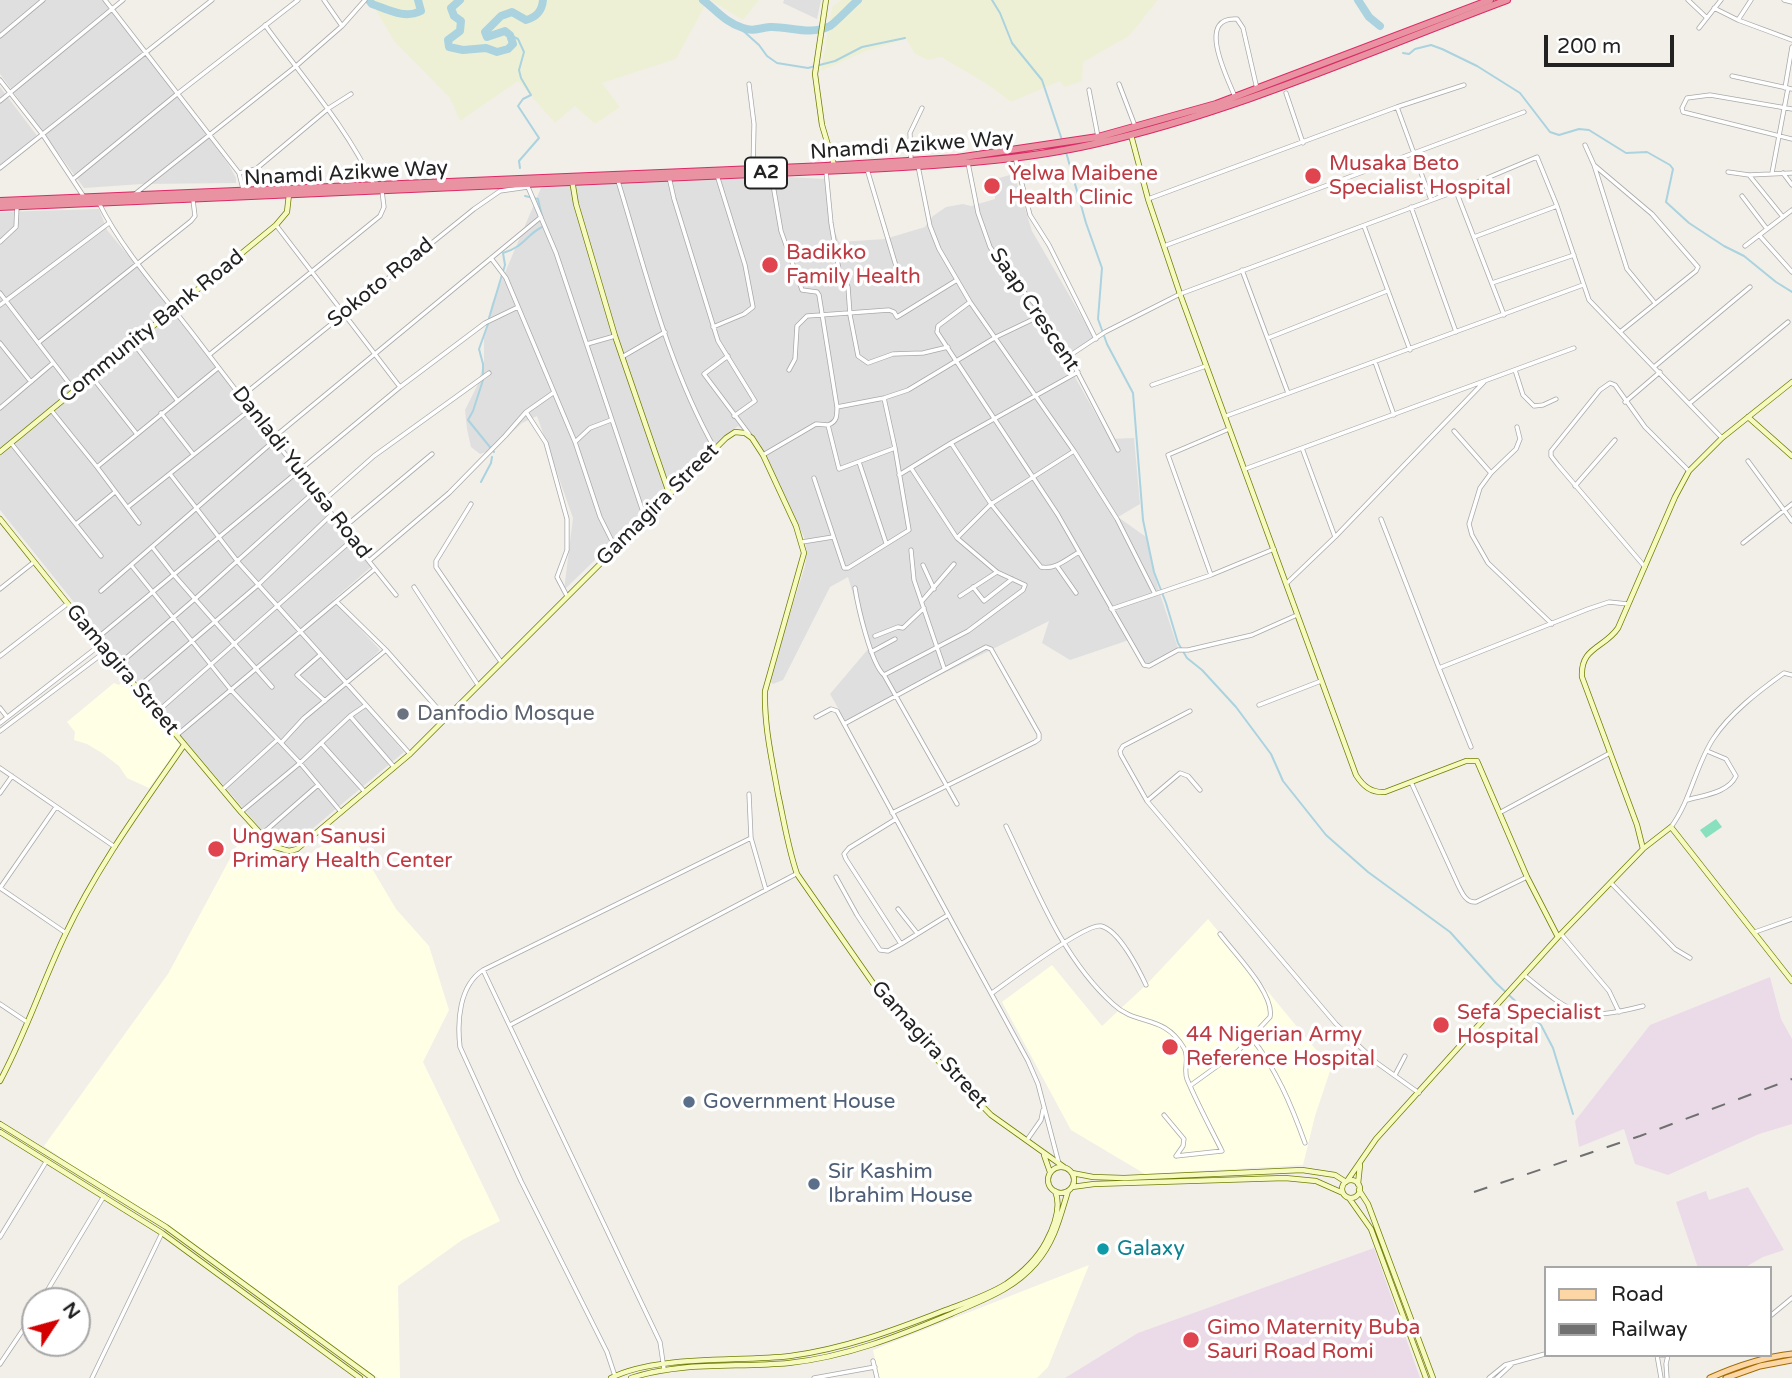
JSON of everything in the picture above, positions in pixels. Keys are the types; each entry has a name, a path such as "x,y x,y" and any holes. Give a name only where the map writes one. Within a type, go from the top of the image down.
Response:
{"highway":[{"name":"Nnamdi Azikwe Way","path":"0,201 243,190 289,194 382,190 911,161 1008,152 1132,130 1252,98 1490,0"},
{"name":"Nnamdi Azikwe Way","path":"0,207 193,199 374,185 867,169 968,163 1015,157 1072,148 1132,130 1257,90 1456,16 1507,0"}],"main road":[{"path":"1771,1356 1792,1354"},
{"path":"1710,1378 1767,1357"},
{"path":"1726,1378 1759,1366 1792,1360"}],"street":[{"path":"0,36 43,0"},
{"path":"105,0 239,173 243,190"},
{"path":"0,101 123,0"},
{"path":"0,168 212,0"},
{"path":"73,179 298,0"},
{"path":"324,0 342,26"},
{"path":"826,0 815,74 822,125 834,165"},
{"path":"1688,0 1707,18"},
{"path":"1699,28 1721,0"},
{"path":"1738,20 1751,0"},
{"path":"1784,0 1792,2"},
{"path":"134,195 295,66 342,26 365,1"},
{"path":"1714,8 1792,40"},
{"path":"1235,97 1215,40 1218,28 1229,19 1237,19 1243,28 1257,90"},
{"path":"265,25 329,108 356,148 374,185"},
{"path":"1772,173 1785,107 1792,47"},
{"path":"1732,76 1788,88"},
{"path":"0,80 43,135 84,197"},
{"path":"749,85 754,124 753,169"},
{"path":"1119,85 1148,199 1180,295 1361,782 1377,792 1466,761 1477,761 1527,877 1560,936 1609,991 1619,1012"},
{"path":"1148,199 1464,85"},
{"path":"1089,90 1097,137"},
{"path":"1286,93 1303,143"},
{"path":"239,173 256,169 329,108 351,94"},
{"path":"1792,109 1710,95 1688,98 1682,108 1683,112 1792,139"},
{"path":"1397,107 1431,200"},
{"path":"911,161 910,133 922,108"},
{"path":"1164,246 1524,112"},
{"path":"1585,145 1594,165 1627,269 1655,303"},
{"path":"1015,157 1030,215 1049,245 1096,339"},
{"path":"1069,356 1105,332 1180,295 1456,191 1537,157 1557,206 1588,300 1722,438"},
{"name":"Saap Crescent","path":"968,163 978,213 990,247 1000,264 1042,315 1069,356 1118,450"},
{"path":"1594,165 1652,214 1698,264 1696,271 1620,332"},
{"path":"918,166 930,226 939,249 970,302 1074,451 1122,527 1156,593"},
{"path":"256,169 256,193"},
{"path":"867,169 896,267"},
{"path":"826,171 839,270 848,287 858,356 868,362 892,354 923,353 948,347"},
{"path":"1728,172 1749,175 1792,173"},
{"path":"763,455 816,424 834,423 837,407 819,293 802,290 781,231 771,173"},
{"path":"1783,173 1792,185"},
{"path":"713,327 744,314 753,307 745,265 717,175"},
{"path":"1749,175 1783,217"},
{"path":"670,177 674,199 713,327 755,401 734,416"},
{"path":"572,179 576,204 615,336 669,493"},
{"path":"618,179 679,376 695,414 715,449"},
{"name":"Sokoto Road","path":"242,396 344,312 500,191 528,187 541,217"},
{"path":"209,355 380,216 384,207 382,190"},
{"path":"1456,191 1504,315"},
{"name":"Community Bank Road","path":"0,452 275,225 287,212 289,194"},
{"path":"1742,197 1767,229"},
{"path":"38,343 191,221 195,216 193,199"},
{"name":"Danladi Yunusa Road","path":"99,203 109,223 218,368 375,569 177,735"},
{"path":"0,242 16,227 17,206"},
{"path":"1474,237 1557,206"},
{"path":"1411,207 1456,332"},
{"path":"1745,246 1792,210"},
{"path":"101,591 274,439 541,217 556,253 645,518"},
{"path":"0,305 109,223"},
{"path":"275,225 400,387"},
{"path":"1364,226 1410,350"},
{"path":"1759,235 1792,272"},
{"path":"1492,283 1574,255"},
{"path":"491,258 504,274 575,442 600,517 615,547"},
{"path":"1242,270 1288,393"},
{"path":"789,370 795,359 797,326 807,316 850,315 889,310 897,317 957,279"},
{"path":"1226,416 1583,285"},
{"path":"1654,367 1750,287"},
{"path":"1268,338 1388,291"},
{"path":"0,293 75,391"},
{"path":"970,302 936,328 1033,477 1146,666 1178,650 1252,635 1299,614"},
{"path":"96,639 400,387 485,323 518,307"},
{"path":"837,407 884,398 908,390 996,337 1042,315"},
{"path":"1690,404 1787,321"},
{"path":"622,358 665,332"},
{"path":"587,344 615,336"},
{"path":"0,343 31,382"},
{"path":"134,344 177,400"},
{"path":"1245,469 1574,348"},
{"path":"728,356 704,374 763,455 802,542 833,537"},
{"path":"1375,362 1394,415"},
{"path":"0,408 53,363"},
{"path":"1152,385 1206,366"},
{"path":"97,467 218,368"},
{"path":"1514,370 1524,395 1534,406 1556,399"},
{"path":"899,475 1078,372"},
{"path":"1625,402 1660,372"},
{"path":"322,502 374,456 489,373"},
{"path":"92,377 137,433"},
{"path":"1287,583 1486,380"},
{"path":"1643,849 1637,825 1581,677 1583,662 1592,649 1613,635 1630,605 1675,497 1689,471 1722,438 1792,382"},
{"path":"1645,566 1552,458 1552,449 1600,390 1610,383 1615,385 1645,427 1689,471"},
{"path":"369,561 449,493 526,412 553,393"},
{"path":"814,478 842,567 846,569 909,530 884,398"},
{"path":"128,507 251,408"},
{"path":"51,410 139,523"},
{"path":"526,412 546,443 567,519 567,550 557,577 567,596"},
{"path":"162,413 193,453"},
{"path":"1748,417 1792,456"},
{"path":"575,442 590,428 611,420"},
{"path":"828,425 839,469 895,448"},
{"path":"1517,427 1520,439 1516,449 1480,488 1469,524 1472,536 1488,563 1552,624"},
{"path":"1211,575 1168,455 1230,428"},
{"path":"1454,431 1491,473"},
{"name":"Gamagira Street","path":"0,521 241,812 272,846 289,850 297,849 410,754 715,449 735,432 752,438"},
{"path":"1575,486 1615,440"},
{"path":"11,443 101,556"},
{"path":"951,443 991,504 1041,568 1057,566 1079,552"},
{"path":"1302,448 1335,537"},
{"path":"957,538 991,504 1074,451"},
{"path":"342,529 432,454"},
{"path":"1748,461 1792,521"},
{"path":"859,462 886,543"},
{"path":"884,675 968,631 1023,590 1025,585 997,572 957,538 911,468"},
{"path":"170,474 238,562 410,754"},
{"path":"76,524 115,492"},
{"path":"118,665 238,562 314,492"},
{"path":"1743,543 1792,504"},
{"path":"471,505 436,561 436,567 501,662"},
{"path":"137,688 258,585 331,515"},
{"path":"1381,519 1471,747"},
{"path":"157,712 352,540"},
{"name":"Gamagira Street","path":"802,542 803,557 765,691 775,778 797,874 891,1009 990,1115 1062,1166"},
{"path":"153,548 272,687"},
{"path":"1111,609 1211,575 1275,549"},
{"path":"911,550 914,580 944,669"},
{"path":"0,589 34,562"},
{"path":"922,601 954,564"},
{"path":"131,565 231,690 300,763 341,812"},
{"path":"923,565 934,589"},
{"path":"1057,566 1076,593"},
{"path":"375,569 396,595"},
{"path":"960,596 997,572"},
{"path":"973,587 984,601 1012,579"},
{"path":"414,587 478,685"},
{"path":"855,588 877,668 897,694 957,804"},
{"path":"1439,668 1609,602 1619,601 1630,605"},
{"path":"337,602 386,650 446,718"},
{"path":"0,656 67,604"},
{"path":"875,636 902,628 924,608"},
{"path":"871,652 895,639"},
{"path":"0,723 100,645"},
{"path":"844,724 982,648 991,649 1039,734 1039,739 1035,742 892,813"},
{"path":"222,790 386,650"},
{"path":"0,731 106,651"},
{"path":"320,654 297,675 325,701"},
{"path":"1343,1193 1342,1187 1376,1139 1560,936 1643,849 1671,827 1687,800 1707,751 1721,729 1762,689 1784,673 1792,675"},
{"path":"1259,705 1323,681"},
{"path":"241,812 366,705"},
{"path":"0,708 7,717"},
{"path":"817,717 834,708 992,993 1038,1084 1062,1166 1072,1173 1093,1177 1302,1170 1354,1181 1368,1204 1433,1378"},
{"path":"1190,711 1123,746 1120,751 1147,801 1336,1024 1377,1063 1419,1093"},
{"path":"350,716 394,767"},
{"path":"321,743 365,792"},
{"path":"0,1081 29,1023 66,933 115,847 184,745"},
{"path":"1687,800 1723,790 1732,784 1736,776 1726,758 1707,751"},
{"path":"1501,812 1610,753"},
{"path":"0,768 115,847"},
{"path":"1147,801 1180,773 1188,776 1200,790"},
{"path":"0,793 12,776"},
{"path":"1411,782 1466,900 1476,902 1527,877"},
{"path":"262,834 319,785"},
{"path":"749,794 751,838 765,890"},
{"path":"56,807 0,888 66,933"},
{"path":"896,819 849,848 844,855 901,944"},
{"path":"1006,826 1063,943 1111,1003 1130,1016 1162,1024 1183,1047 1186,1055 1185,1076 1222,1152 1176,1156 1184,1139 1164,1115"},
{"path":"1671,827 1792,981"},
{"path":"751,838 483,970 473,977 462,1003 458,1030 460,1047 521,1181 607,1352 613,1377 664,1367 789,1356 839,1348 989,1293 1016,1277 1040,1251 1053,1227 1058,1210 1055,1191 1049,1183 1051,1173 1062,1166"},
{"path":"510,1025 797,874"},
{"path":"836,877 880,950 888,951 948,915"},
{"path":"1611,883 1675,949 1690,958"},
{"path":"898,909 916,933"},
{"path":"1754,933 1792,919"},
{"path":"992,993 1063,943 1093,927 1102,926 1112,932 1131,957 1146,985"},
{"path":"1190,1085 1238,1051 1270,1017 1270,1002 1220,934"},
{"path":"483,970 660,1342 664,1367"},
{"path":"1524,975 1565,1007 1579,1012 1596,1015 1643,1006"},
{"path":"0,1004 29,1023"},
{"path":"1251,1037 1280,1080 1305,1143"},
{"path":"1395,1076 1405,1056"},
{"path":"1027,1140 1041,1120 1043,1108"},
{"path":"0,1124 166,1227 372,1378"},
{"path":"0,1132 162,1233 360,1378"},
{"name":"Gamagira Street","path":"1038,1149 1047,1159 1051,1173"},
{"path":"0,1237 46,1162"},
{"path":"1349,1198 1355,1196 1359,1187 1360,1163"},
{"path":"631,1378 664,1367 789,1363 841,1354 897,1336 1000,1293 1019,1280 1044,1253 1056,1231 1074,1178 1072,1173"},
{"path":"1055,1191 1062,1193 1094,1184 1302,1178 1329,1185 1349,1198 1369,1226 1426,1378"},
{"path":"49,1287 104,1196"},
{"path":"92,1378 162,1233"},
{"path":"1771,1315 1792,1298"},
{"path":"0,1364 21,1333"},
{"path":"1489,1378 1505,1365 1544,1354"},
{"path":"1661,1378 1662,1357"},
{"path":"1663,1357 1668,1378"},
{"path":"873,1361 877,1378"},
{"path":"1497,1378 1512,1363"},
{"path":"814,1378 875,1367"}],"shaded area":[{"path":"0,0 103,0 206,133 229,165 236,183 84,188 0,74"},
{"path":"370,0 708,0 676,59 602,83 620,107 595,124 575,106 555,123 518,81 460,121 450,98 394,41"},
{"path":"710,0 759,0 743,20"},
{"path":"784,0 821,0 817,19 783,3"},
{"path":"841,0 1158,0 1129,36 1083,62 1082,81 1064,87 1060,81 1011,102 987,84 941,57 928,60 915,54 906,39 866,51 821,71 832,7"},
{"path":"0,87 38,137 0,165"},
{"path":"1014,174 1032,231 1094,338 1063,356 1110,439 1134,438 1140,504 1118,517 1146,537 1158,588 1178,648 1145,666 1129,640 1070,660 1042,643 1049,621 846,722 830,694 869,648 848,577 830,587 783,680 773,684 769,680 807,552 804,537 763,452 753,437 738,426 694,464 564,590 573,518 537,416 522,423 493,450 480,454 471,447 465,410 478,384 484,361 484,338 492,303 541,188 769,176 826,179 832,225 839,242 885,239 925,227 933,216 946,207 963,204 971,206 995,199 995,179"},
{"path":"99,209 107,230 172,308 328,515 371,567 333,600 380,650 345,684 404,752 293,845 272,842 182,737 0,510 0,450 90,375 0,448 0,212"},
{"path":"124,680 180,745 149,788 127,778 119,766 102,753 74,740 75,732 67,722 114,683 119,685"},
{"path":"248,825 291,867 348,828 396,909 429,946 449,1010 423,1062 500,1221 462,1240 398,1286 400,1378 378,1378 44,1146 168,974"},
{"name":"44 Nigerian Army Reference Hospital","path":"1208,919 1331,1068 1303,1165 1145,1174 1071,1130 1002,1002 1052,965 1102,1026 1146,985"},
{"path":"1770,977 1781,1019 1792,1039 1792,1124 1759,1134 1668,1175 1635,1164 1624,1129 1579,1147 1575,1121 1650,1025"},
{"path":"1748,1187 1784,1250 1747,1266 1697,1266 1676,1202 1706,1191 1709,1200"},
{"path":"1374,1248 1420,1378 1065,1378 1138,1333"},
{"path":"1089,1265 1048,1367 1037,1378 879,1378 873,1350"}],"green space":[{"path":"1716,819 1722,827 1706,838 1700,830"}],"waterway":[{"path":"369,0 372,4 403,14 421,11 418,0"},
{"path":"460,0 451,8 454,16 461,21 460,31 448,40 449,47 463,50 486,48 497,52 508,49 513,44 510,35 505,31 487,37 485,32 501,16 512,12 526,20 533,17 540,10 543,0"},
{"path":"703,0 726,20 753,30 770,27 822,29 830,26 858,0"},
{"path":"992,0 1012,43 1042,80 1062,140"},
{"path":"1358,0 1369,17 1380,26"},
{"path":"740,28 777,63 808,68 835,61 862,47 905,38"},
{"path":"510,35 518,39 524,52 519,70 531,95 523,99 518,106 539,138 519,161 520,168"},
{"path":"1403,53 1409,54 1415,49 1431,45 1442,49 1477,66 1520,93 1550,132 1559,135 1579,129 1589,130 1626,153 1647,152 1670,165 1673,169 1666,202 1689,223 1744,256 1792,292"},
{"path":"1066,152 1102,268 1098,319 1107,344 1133,393 1143,520 1154,572 1178,643 1187,658 1202,670 1236,707 1271,754 1283,781 1326,835 1368,872 1450,932 1496,983 1541,1025 1553,1048 1573,1114"},
{"path":"525,196 538,199 542,216"},
{"path":"489,318 505,265 503,253 516,248 542,227"},
{"path":"488,324 479,349 483,380 468,420 494,452"},
{"path":"481,482 492,457"}],"railway":[{"path":"1474,1192 1640,1136 1792,1079"}],"place":[{"name":"Musaka Beto Specialist Hospital","path":"1313,176"},
{"name":"Yelwa Maibene Health Clinic","path":"992,186"},
{"name":"Badikko Family Health","path":"770,265"},
{"name":"Danfodio Mosque","path":"403,714"},
{"name":"Ungwan Sanusi Primary Health Center","path":"216,849"},
{"name":"Sefa Specialist Hospital","path":"1441,1025"},
{"name":"44 Nigerian Army Reference Hospital","path":"1170,1047"},
{"name":"Government House","path":"689,1102"},
{"name":"Sir Kashim Ibrahim House","path":"814,1184"},
{"name":"Galaxy","path":"1103,1249"},
{"name":"Gimo Maternity Buba Sauri Road Romi","path":"1191,1340"}]}
